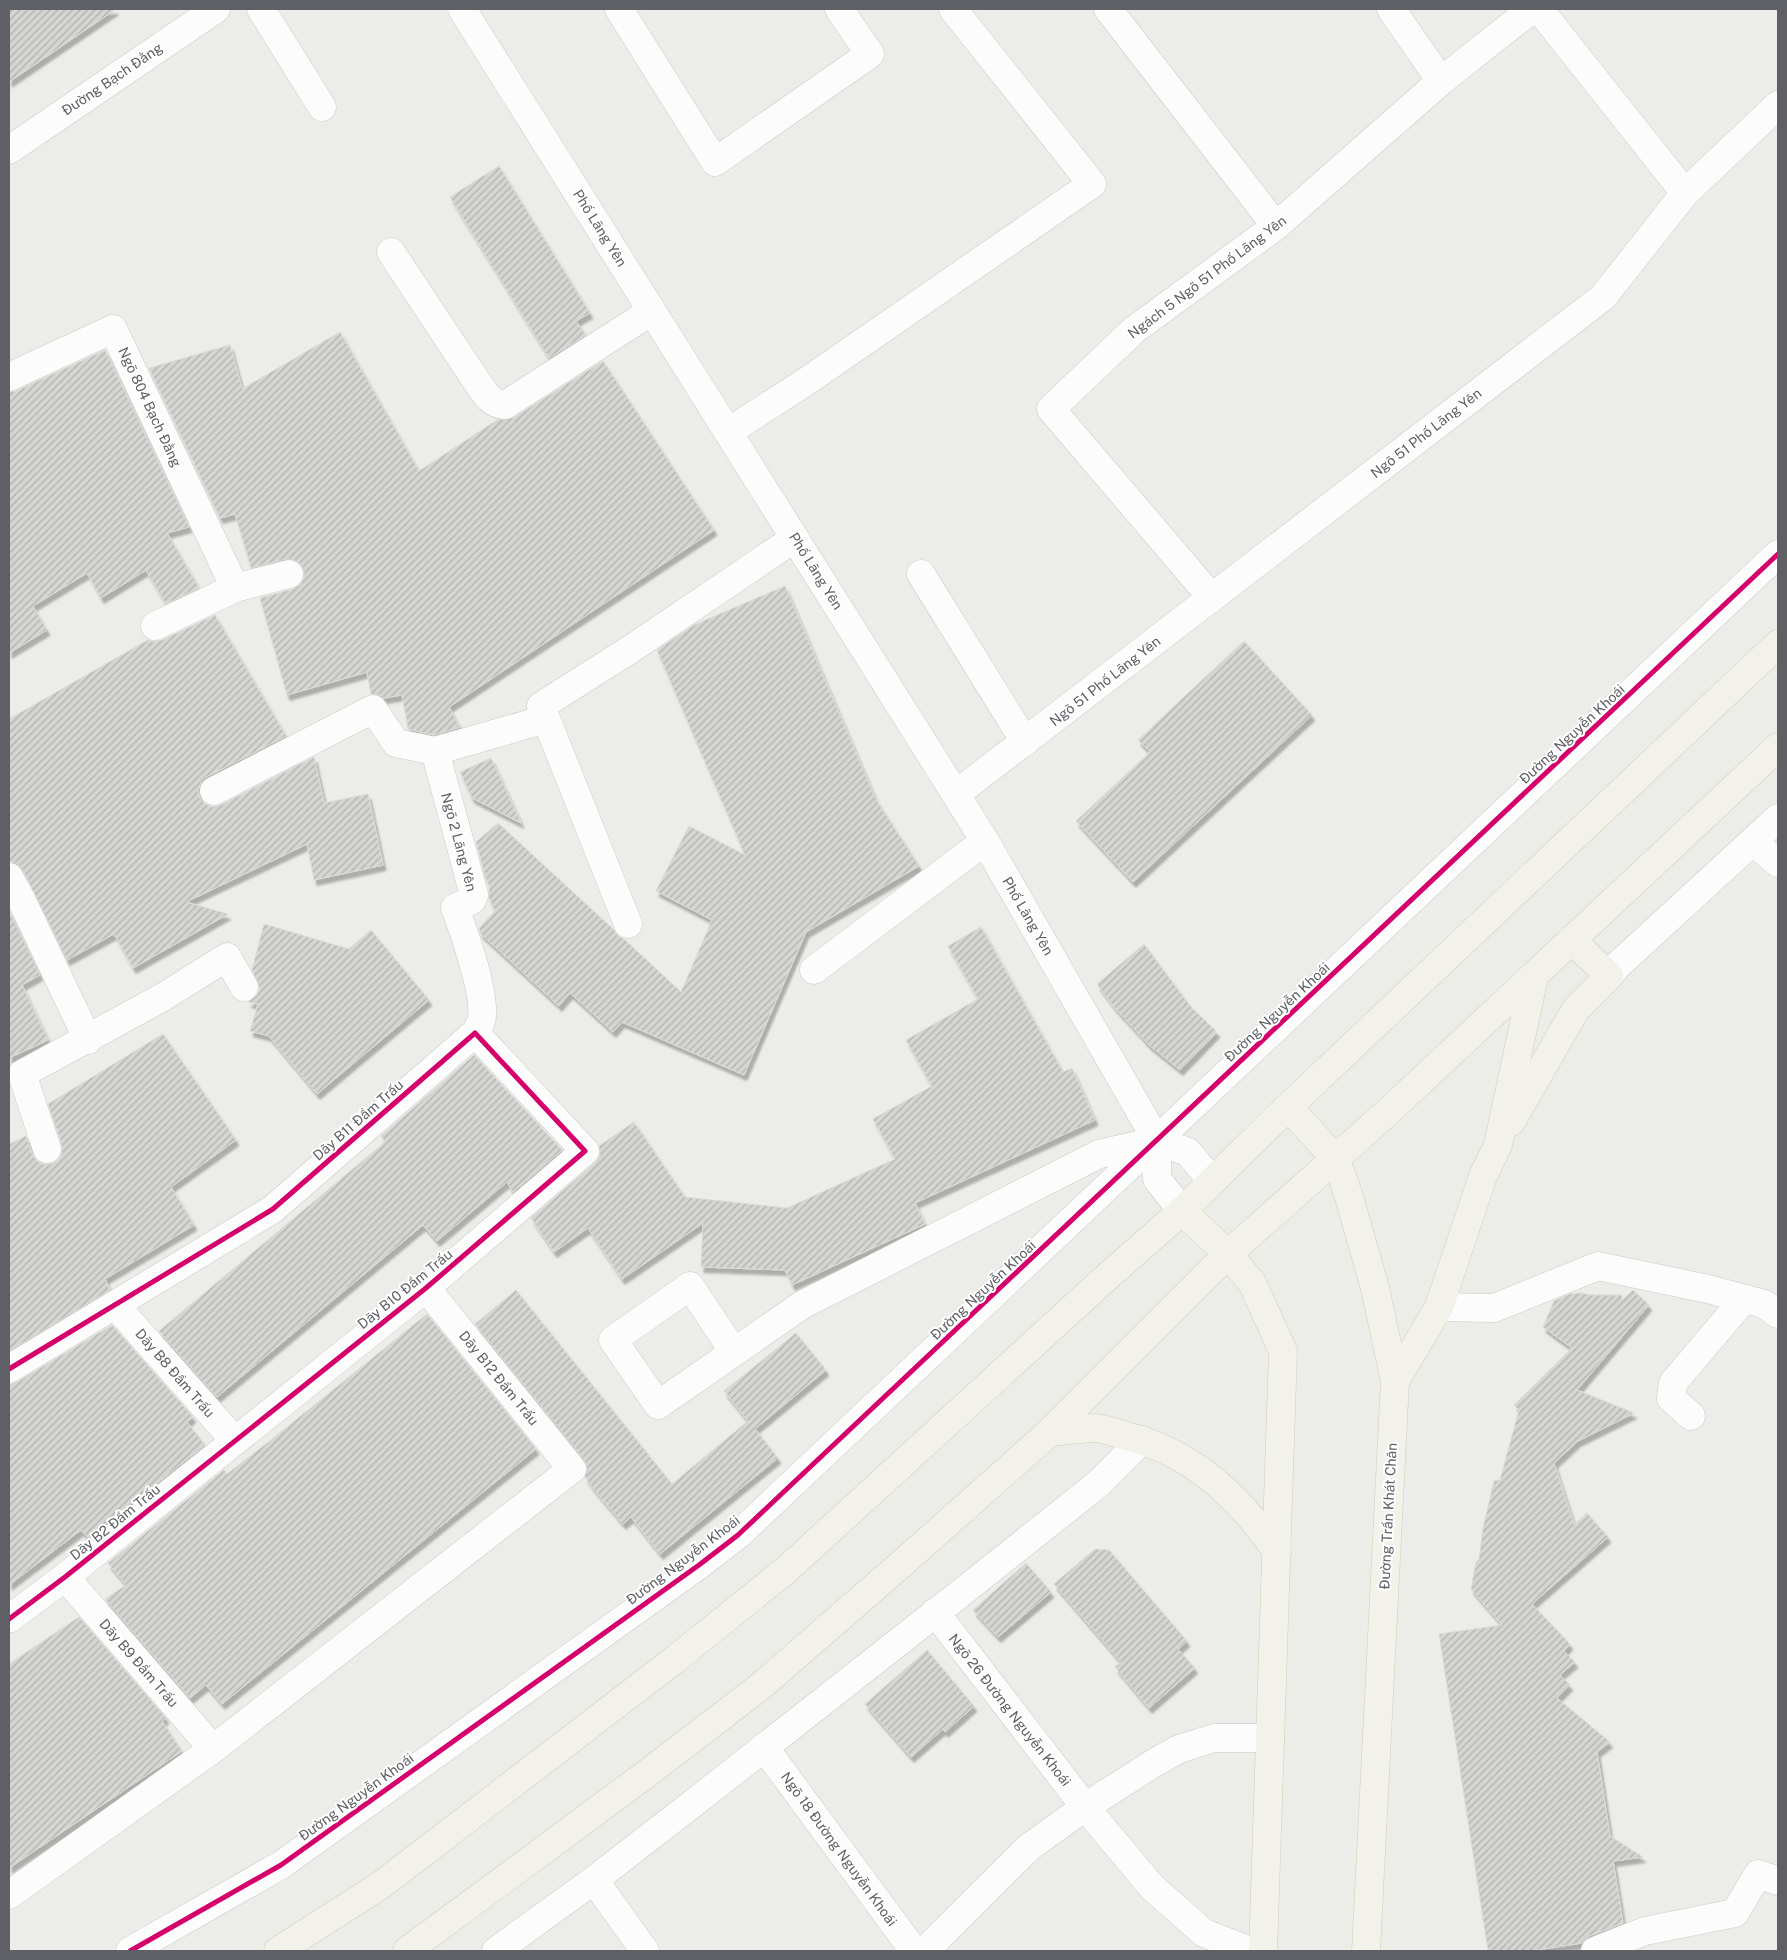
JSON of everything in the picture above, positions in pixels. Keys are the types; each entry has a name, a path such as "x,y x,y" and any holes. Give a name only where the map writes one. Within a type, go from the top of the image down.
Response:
{"main road":[{"path":"278,1951 381,1885 673,1661 786,1570 1108,1276 1182,1211 1288,1107 1778,644"},
{"path":"407,1951 645,1775 761,1686 1050,1432 1228,1254 1336,1159 1534,977 1778,747"},
{"path":"1395,1381 1439,1307 1483,1176 1498,1145 1576,1009 1609,976 1572,940"},
{"path":"1498,1145 1534,977"},
{"name":"Đường Trần Khát Chân","path":"1288,1107 1336,1159 1375,1288 1395,1381 1366,1951"},
{"path":"1182,1211 1228,1254 1252,1283 1283,1351 1263,1951"},
{"path":"1050,1432 1097,1428 1142,1440 1190,1462 1216,1481 1240,1504 1261,1528 1277,1552"}],"street":[{"name":"Đường Bạch Đằng","path":"9,150 216,9"},
{"path":"261,9 322,107"},
{"name":"Phố Lãng Yên","path":"462,9 986,841 1157,1141 1157,1180 1182,1211"},
{"path":"619,9 715,162 870,54 839,9"},
{"path":"728,432 807,381 1092,184 953,9"},
{"path":"1108,9 1276,226"},
{"path":"1391,9 1441,81"},
{"name":"Ngách 5 Ngõ 51 Phố Lãng Yên","path":"1212,598 1051,409 1134,330 1276,226 1441,81 1532,9"},
{"path":"1539,9 1686,192"},
{"name":"Ngõ 51 Phố Lãng Yên","path":"956,794 1603,297 1686,192 1778,105"},
{"path":"391,252 475,379 489,399 496,404 505,405 652,311"},
{"name":"Ngõ 804 Bạch Đằng","path":"9,378 113,329 235,588"},
{"path":"214,791 373,709 396,743 435,751 543,712 634,647 795,538"},
{"name":"Đường Nguyễn Khoái","path":"130,1951 281,1865 698,1566 738,1535 1778,554"},
{"path":"155,626 235,588 289,574"},
{"path":"921,574 1025,742"},
{"path":"543,712 628,924"},
{"name":"Ngõ 2 Lãng Yên","path":"435,751 474,895 472,900 455,908 482,1000 481,1022 475,1033"},
{"path":"1609,976 1618,965 1778,818"},
{"path":"814,970 986,841"},
{"path":"1753,842 1778,863"},
{"path":"9,877 88,1040"},
{"path":"46,1149 22,1074 88,1040 163,997 227,956 244,987"},
{"name":"Dãy B10 Đầm Trấu","path":"235,1441 426,1288 585,1151 475,1033"},
{"name":"Dãy B11 Đầm Trấu","path":"9,1369 273,1208 475,1033"},
{"path":"734,1352 802,1305 1099,1154 1157,1141 1188,1152 1212,1181"},
{"path":"1439,1307 1494,1308 1598,1266 1708,1289 1764,1304 1778,1314"},
{"name":"Dãy B12 Đầm Trấu","path":"213,1749 572,1468 426,1288"},
{"path":"1691,1416 1671,1398 1673,1383 1744,1299"},
{"name":"Dãy B8 Đầm Trấu","path":"115,1305 235,1441"},
{"path":"496,1951 594,1880 1098,1484 1142,1440"},
{"name":"Dãy B2 Đầm Trấu","path":"9,1619 65,1577 235,1441"},
{"name":"Dãy B9 Đầm Trấu","path":"65,1577 213,1749"},
{"name":"Ngõ 26 Đường Nguyễn Khoái","path":"935,1612 1085,1807 1152,1886 1204,1933 1251,1951"},
{"path":"925,1951 1028,1848 1085,1807 1154,1763 1180,1749 1214,1738 1270,1738"},
{"name":"Ngõ 18 Đường Nguyễn Khoái","path":"764,1747 914,1951"},
{"path":"9,1895 213,1749"},
{"path":"1595,1951 1645,1931 1735,1913 1758,1874 1778,1881"},
{"path":"594,1880 645,1951"}],"building":[{"path":"9,9 116,9 9,82"},
{"path":"499,166 590,313 576,321 586,335 549,358 450,197"},
{"path":"340,332 419,471 497,420 513,418 603,361 714,530 449,707 460,727 434,735 408,729 402,695 384,698 380,695 371,694 367,672 287,695 260,598 293,589 300,585 304,578 304,570 300,563 293,559 285,559 251,568 235,514 220,518 149,368 230,345 242,389"},
{"path":"105,350 189,527 167,533 199,588 166,604 146,570 101,598 87,573 33,606 47,630 9,653 9,392 16,391"},
{"path":"785,586 875,798 919,866 806,932 744,1075 622,1022 613,1032 570,993 559,1006 481,934 479,928 495,911 489,899 490,888 476,842 498,823 613,929 618,936 624,939 681,992 712,920 656,891 689,826 745,855 657,650 694,625"},
{"path":"215,615 286,736 206,777 201,782 198,790 200,799 205,804 213,807 221,805 314,757 324,803 368,794 383,865 314,880 307,844 186,902 228,914 133,968 114,934 67,960 23,870 17,863 9,861 9,719 148,640 154,642 162,640"},
{"path":"1244,641 1312,715 1133,882 1076,821 1150,752 1138,740"},
{"path":"491,758 521,823 472,798 460,772"},
{"path":"9,910 40,975 22,985 48,1040 9,1058"},
{"path":"264,924 349,949 371,930 429,1000 317,1094 269,1036 250,1031 258,1004 248,1002 257,995 260,988 252,970"},
{"path":"981,927 1063,1072 1072,1068 1095,1120 915,1203 925,1224 792,1285 785,1270 701,1267 703,1223 622,1279 588,1228 554,1252 531,1218 595,1163 600,1155 599,1146 634,1122 685,1197 787,1208 895,1159 873,1119 932,1086 906,1040 978,999 948,946"},
{"path":"1144,944 1191,1007 1217,1032 1180,1070 1149,1045 1114,1007 1097,984"},
{"path":"163,1034 236,1140 171,1187 194,1225 105,1279 110,1290 9,1351 9,1144 26,1136 32,1154 37,1161 43,1164 51,1164 58,1160 62,1153 62,1145 48,1104"},
{"path":"474,1055 562,1150 513,1192 507,1182 437,1241 423,1225 217,1397 159,1331 385,1142 381,1136"},
{"path":"516,1290 672,1484 748,1421 724,1391 796,1333 826,1370 755,1429 778,1458 660,1554 631,1517 623,1524 592,1487 585,1477 587,1467 584,1459 475,1324"},
{"path":"1633,1290 1649,1305 1577,1390 1634,1413 1578,1441 1554,1463 1574,1525 1587,1513 1608,1537 1532,1604 1570,1644 1564,1651 1575,1662 1560,1675 1570,1685 1557,1698 1610,1742 1597,1752 1610,1836 1643,1857 1613,1861 1623,1923 1589,1936 1582,1943 1530,1951 1488,1951 1439,1634 1502,1625 1471,1589 1476,1562 1479,1559 1483,1528 1494,1481 1500,1480 1519,1410 1514,1405 1572,1348 1543,1327 1554,1301 1569,1294 1581,1293 1590,1295 1622,1295 1622,1300"},
{"path":"427,1314 536,1449 222,1704 206,1685 190,1698 105,1599 126,1585 108,1563 224,1470 227,1474 271,1440"},
{"path":"112,1325 193,1417 187,1422 205,1445 88,1538 81,1530 9,1585 9,1385"},
{"path":"1095,1549 1109,1550 1187,1641 1178,1649 1195,1668 1149,1708 1115,1667 1121,1662 1054,1584"},
{"path":"1026,1563 1051,1592 998,1637 973,1610"},
{"path":"79,1617 166,1718 162,1721 182,1751 9,1868 9,1664"},
{"path":"927,1650 974,1706 945,1732 943,1729 911,1757 865,1704"}],"cycle path":[{"path":"130,1951 281,1865 738,1535 1778,554"},
{"path":"9,1369 273,1209 475,1033 585,1151 426,1288 65,1577 9,1619"}]}
